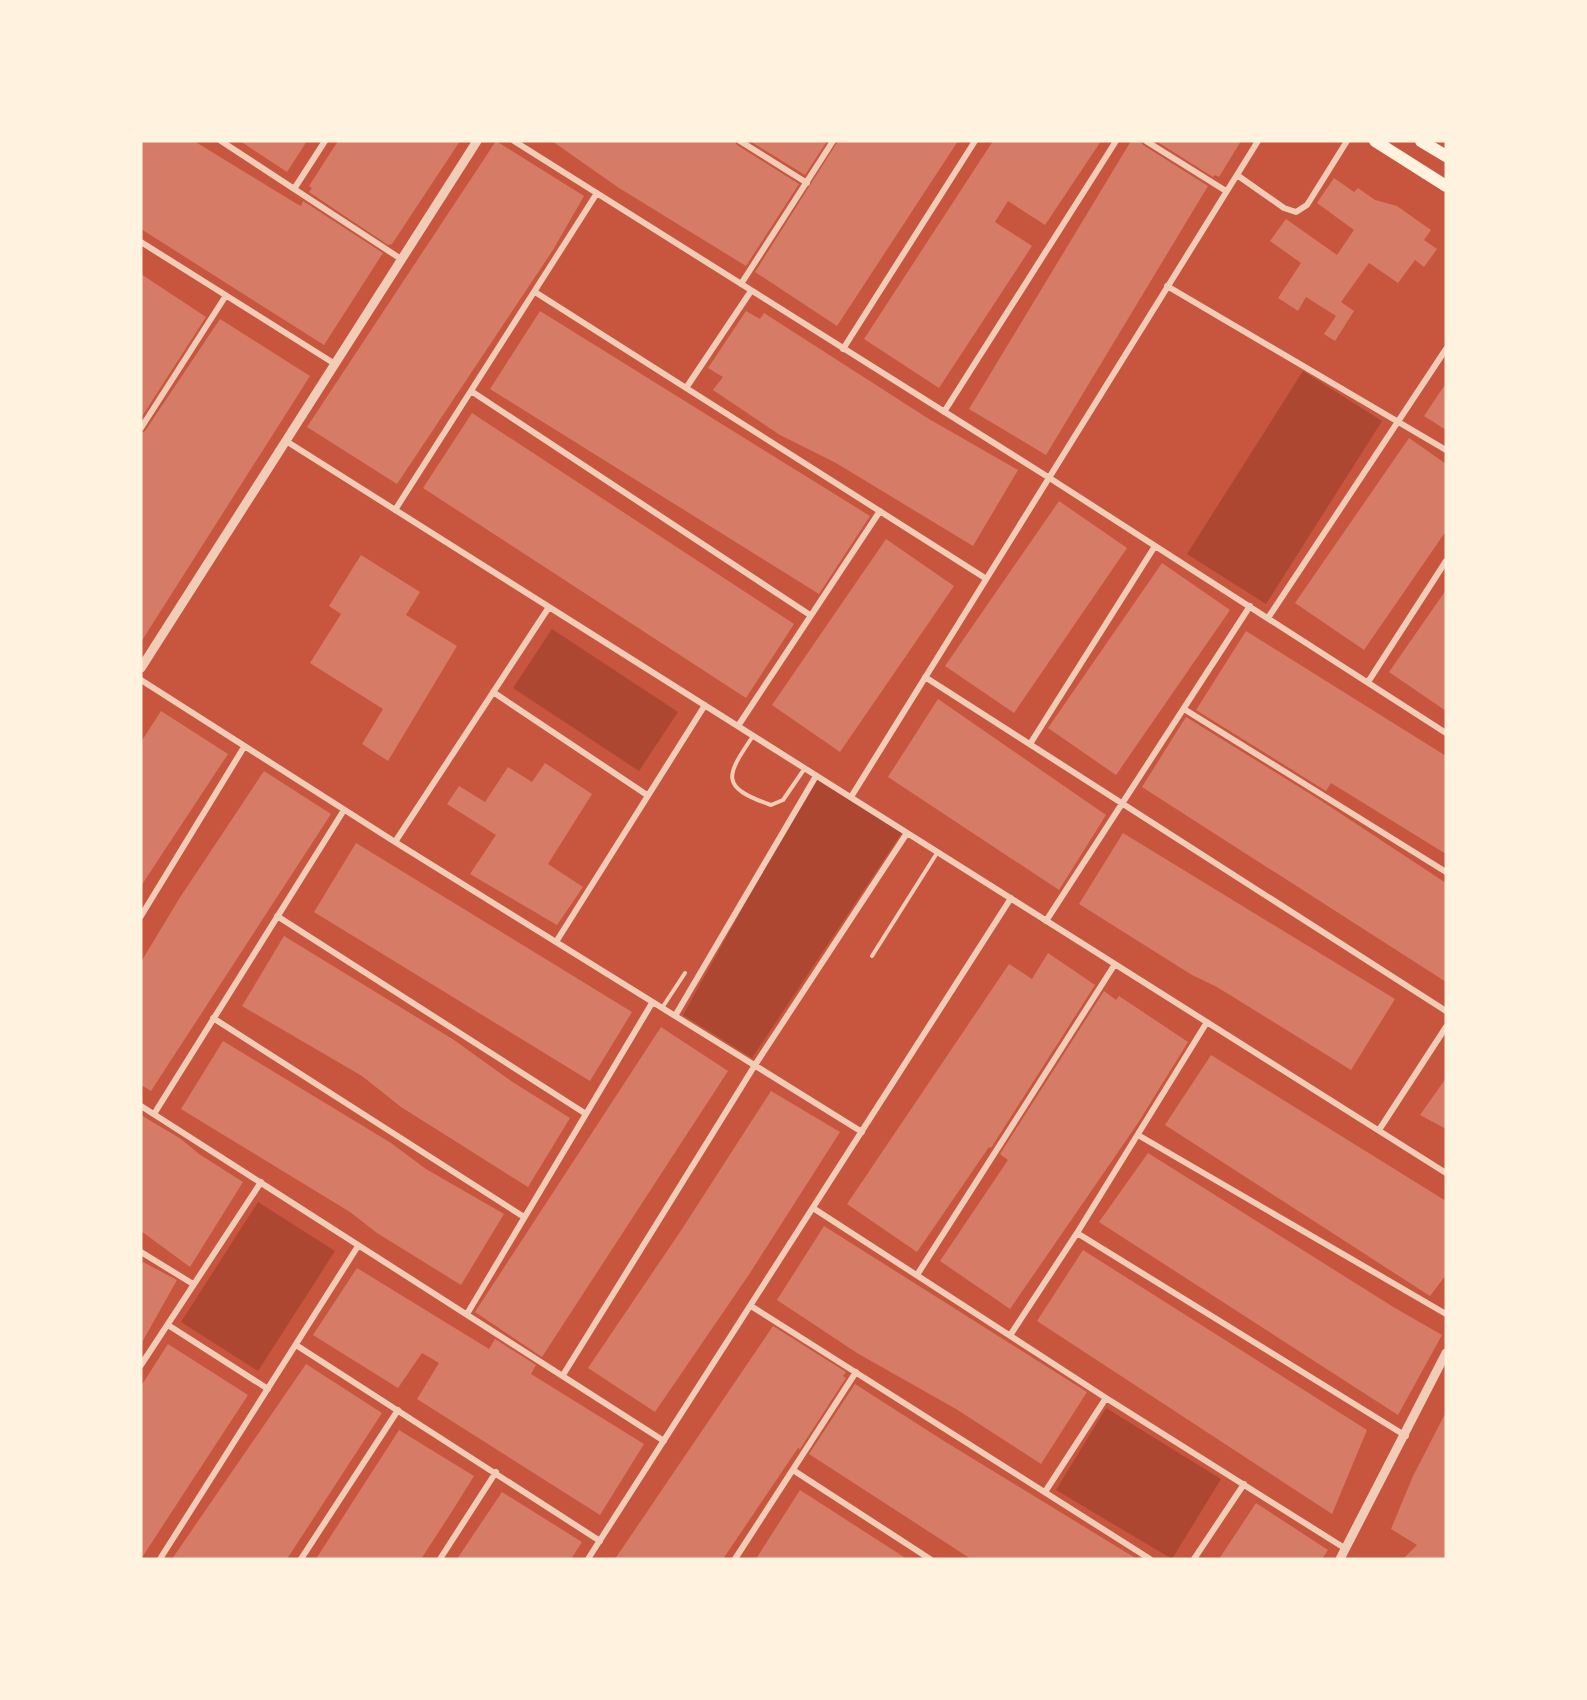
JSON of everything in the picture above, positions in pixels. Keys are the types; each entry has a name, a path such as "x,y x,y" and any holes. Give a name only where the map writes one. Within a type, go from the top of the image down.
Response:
{"main road":[{"path":"1375,141 1446,186"},
{"path":"1421,141 1446,156"}],"street":[{"path":"221,141 401,260"},
{"path":"294,189 325,141"},
{"path":"141,668 477,141"},
{"path":"513,141 1048,477 1446,733"},
{"path":"740,141 807,183"},
{"path":"741,284 833,141"},
{"path":"843,349 975,141"},
{"path":"944,412 1116,141"},
{"path":"1146,141 1226,191"},
{"path":"851,797 1258,141"},
{"path":"1237,175 1284,208 1300,210 1307,205 1347,141"},
{"path":"395,510 597,193"},
{"path":"141,242 225,297 335,363"},
{"path":"1167,286 1446,450"},
{"path":"686,387 751,291"},
{"path":"535,292 985,578"},
{"path":"141,428 225,297"},
{"path":"1268,618 1446,349"},
{"path":"471,391 810,615"},
{"path":"286,441 1446,1173"},
{"path":"738,726 880,511"},
{"path":"1030,744 1155,546"},
{"path":"1368,682 1446,561"},
{"path":"1046,921 1250,606"},
{"path":"395,842 549,607"},
{"path":"925,677 1446,1011"},
{"path":"141,680 395,842 862,1132"},
{"path":"493,692 646,795"},
{"path":"556,942 646,795 705,705"},
{"path":"1184,709 1446,872"},
{"path":"141,916 244,747"},
{"path":"675,1016 816,776"},
{"path":"154,1114 344,810"},
{"path":"563,1375 755,1065 907,833"},
{"path":"588,1559 1011,898"},
{"path":"277,916 586,1114"},
{"path":"918,1275 1115,964"},
{"path":"466,1314 652,1003"},
{"path":"213,1018 524,1217"},
{"path":"1011,1334 1077,1233 1207,1022"},
{"path":"1379,1130 1446,1027"},
{"path":"141,1106 664,1441"},
{"path":"1138,1135 1446,1314"},
{"path":"141,1365 261,1182"},
{"path":"813,1208 1011,1334 1106,1398 1346,1549"},
{"path":"1077,1233 1406,1436"},
{"path":"160,1559 358,1246"},
{"path":"141,1252 193,1284"},
{"path":"751,1306 1150,1559"},
{"path":"168,1324 268,1389"},
{"path":"296,1345 600,1541"},
{"path":"1340,1559 1406,1436 1446,1353"},
{"path":"735,1559 856,1372"},
{"path":"1045,1492 1106,1398"},
{"path":"301,1559 398,1410"},
{"path":"793,1470 930,1559"},
{"path":"440,1559 496,1472"},
{"path":"1194,1559 1244,1484"}],"lane":[{"path":"754,736 731,772 732,781 749,798 771,805 783,800 805,768"},
{"path":"872,956 937,853"},
{"path":"662,1008 685,973"}],"shaded area":[{"path":"1303,371 1382,421 1266,604 1187,554"},
{"path":"552,629 678,712 639,771 513,688"},
{"path":"816,776 903,831 752,1058 683,1015"},
{"path":"258,1202 335,1251 258,1371 181,1322"},
{"path":"1106,1408 1221,1479 1172,1559 1056,1490"}],"building":[{"path":"141,141 194,141 297,204 301,206 303,201 383,253 324,345 141,229"},
{"path":"240,141 307,141 287,172"},
{"path":"338,141 460,141 392,244 388,245 309,192 312,188 309,186"},
{"path":"496,141 584,196 553,250 397,484 307,427"},
{"path":"552,141 735,141 737,145 799,184 746,266 619,188"},
{"path":"750,141 827,141 805,175"},
{"path":"838,141 958,141 837,326 755,272"},
{"path":"993,141 1101,141 1045,225 1008,201 995,222 1032,246 939,388 864,339"},
{"path":"1131,141 1141,141 1143,145 1208,186 1046,455 969,409"},
{"path":"1156,141 1241,141 1219,177 1215,175 1213,177"},
{"path":"1334,178 1354,192 1358,188 1375,200 1397,206 1431,230 1424,240 1437,249 1424,267 1415,260 1398,283 1369,263 1341,302 1354,311 1335,341 1324,334 1336,316 1306,297 1298,311 1278,298 1301,263 1270,241 1286,219 1337,255 1354,230 1317,203"},
{"path":"141,274 206,317 141,418"},
{"path":"540,311 870,516 819,594 490,389"},
{"path":"746,311 760,319 764,313 929,419 1018,470 973,546 836,463 780,435 713,390 723,377 708,368"},
{"path":"220,319 310,376 141,642 141,433 145,431"},
{"path":"1446,383 1446,430 1424,416"},
{"path":"472,413 794,624 746,698 423,488"},
{"path":"1409,438 1446,464 1446,531 1364,650 1295,603"},
{"path":"1059,501 1127,548 1014,713 945,666"},
{"path":"886,539 954,586 840,752 772,705"},
{"path":"361,555 420,592 406,615 457,646 388,761 362,744 383,709 310,663 341,614 329,606"},
{"path":"1162,563 1230,610 1116,775 1048,728"},
{"path":"1446,590 1446,711 1389,672"},
{"path":"1246,631 1446,756 1446,854 1331,783 1326,791 1196,710"},
{"path":"938,699 1106,815 1059,890 888,777"},
{"path":"161,711 228,754 141,886 141,742"},
{"path":"1186,717 1320,800 1446,883 1446,982 1142,787"},
{"path":"545,763 592,794 548,864 583,887 557,925 470,874 496,835 447,804 459,786 485,802 508,767 532,782"},
{"path":"264,771 331,814 151,1091 141,1085 141,962 179,899"},
{"path":"1123,833 1395,999 1351,1070 1079,904"},
{"path":"356,843 632,1012 590,1081 314,912"},
{"path":"284,936 454,1040 511,1081 570,1118 528,1187 401,1107 362,1076 242,1006"},
{"path":"1048,953 1095,985 991,1148 989,1147 917,1252 847,1204 1009,964 1032,979"},
{"path":"1104,991 1116,1000 1119,996 1188,1042 1138,1123 1010,1309 940,1261 1008,1160 1000,1154"},
{"path":"661,1027 728,1071 542,1357 475,1312"},
{"path":"223,1041 391,1143 426,1169 504,1214 461,1285 377,1233 350,1212 181,1109"},
{"path":"1211,1055 1446,1201 1446,1275 1430,1296 1165,1125"},
{"path":"1446,1078 1446,1129 1420,1115"},
{"path":"771,1091 840,1132 750,1273 655,1412 588,1368 682,1229"},
{"path":"141,1115 181,1139 199,1154 243,1182 190,1267 141,1231"},
{"path":"1148,1153 1442,1335 1398,1415 1099,1222"},
{"path":"824,1226 1087,1392 1041,1464 956,1409 857,1353 777,1300"},
{"path":"1083,1250 1367,1430 1332,1514 1037,1321"},
{"path":"141,1261 177,1280 141,1344"},
{"path":"357,1268 489,1349 495,1339 536,1365 531,1374 644,1444 600,1515 417,1399 439,1363 422,1353 398,1388 313,1335"},
{"path":"773,1326 846,1372 843,1376 846,1378 800,1449 798,1448 723,1559 615,1559"},
{"path":"168,1344 248,1395 141,1559 141,1386"},
{"path":"306,1364 382,1413 287,1559 172,1559"},
{"path":"855,1384 1137,1559 971,1559 809,1454"},
{"path":"1446,1412 1446,1559 1403,1559 1417,1545 1391,1529 1413,1476"},
{"path":"399,1430 474,1476 451,1513 421,1559 316,1559"},
{"path":"800,1490 862,1530 907,1559 756,1559"},
{"path":"502,1492 582,1542 571,1559 457,1559"},
{"path":"1256,1503 1328,1550 1322,1559 1219,1559"}]}
